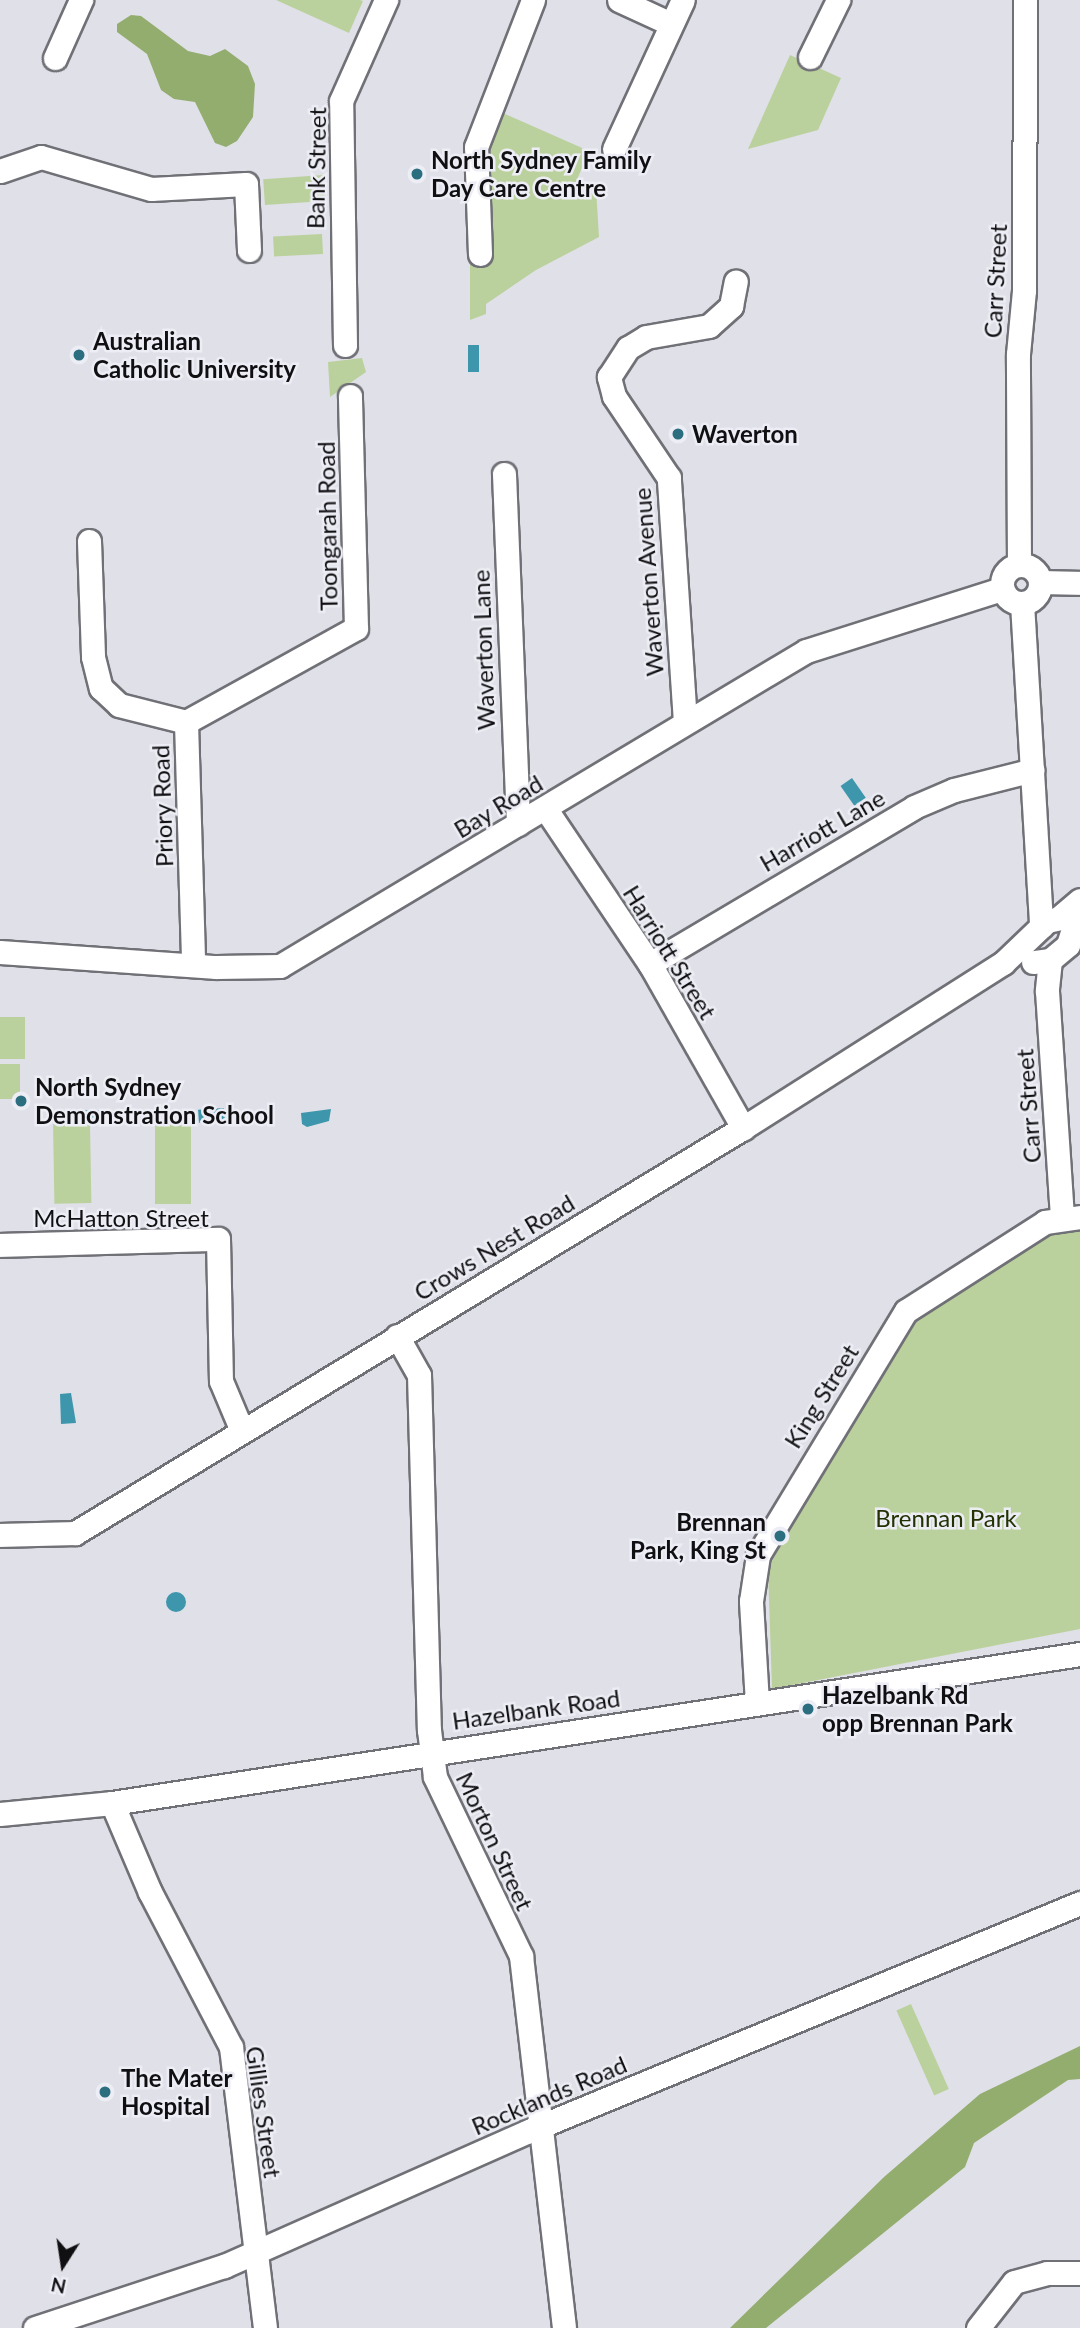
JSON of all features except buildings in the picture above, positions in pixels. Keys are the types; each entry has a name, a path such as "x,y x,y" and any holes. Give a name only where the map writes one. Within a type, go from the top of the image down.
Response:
{"street":[{"path":"55,58 81,0"},
{"name":"Bank Street","path":"345,345 341,101 386,0"},
{"path":"481,254 476,147 533,0"},
{"path":"618,0 671,24"},
{"path":"614,149 683,0"},
{"path":"810,57 838,0"},
{"name":"Carr Street","path":"1019,565 1018,354 1024,290 1025,0"},
{"path":"0,171 41,157 151,189 246,184 249,250"},
{"name":"Waverton Avenue","path":"685,722 669,478 614,396 609,377 628,348 646,337 709,326 731,306 736,281"},
{"name":"Toongarah Road","path":"186,722 356,628 350,396"},
{"name":"Waverton Lane","path":"504,474 518,824"},
{"name":"Priory Road","path":"89,541 93,657 101,688 119,705 186,722 193,962"},
{"path":"1019,565 1031,567 1041,582 1034,599 1022,603 1009,600 1002,589 1003,576 1019,565"},
{"path":"1041,582 1080,583"},
{"name":"Bay Road","path":"0,952 193,962 216,967 280,966 806,652 1002,589"},
{"path":"1022,603 1038,886 1058,934"},
{"name":"Harriott Lane","path":"650,964 902,813 954,790 1033,770"},
{"name":"Harriott Street","path":"545,808 650,964 743,1128"},
{"name":"Crows Nest Road","path":"0,1535 75,1533 743,1128 1003,963 1058,934 1080,900"},
{"name":"Carr Street","path":"1058,934 1047,991 1071,1217"},
{"name":"King Street","path":"757,1703 751,1601 758,1555 856,1390 914,1304 1045,1222 1071,1217"},
{"name":"McHatton Street","path":"0,1245 218,1239 221,1381 242,1431"},
{"name":"Morton Street","path":"397,1336 419,1375 432,1751 437,1788 521,1956 564,2328"},
{"name":"Hazelbank Road","path":"0,1814 112,1803 432,1751 1080,1654"},
{"name":"Gillies Street","path":"112,1803 150,1892 231,2047 265,2328"},
{"name":"Rocklands Road","path":"36,2328 224,2266 541,2126 1080,1903"},
{"path":"978,2328 1014,2281 1047,2273 1080,2273"}],"green space":[{"path":"276,0 360,0 363,1 349,33"},
{"path":"131,15 141,16 188,51 210,56 225,49 248,66 255,84 253,117 237,141 226,147 215,143 195,102 174,99 161,90 147,54 117,32 117,24"},
{"path":"790,55 841,78 818,130 748,149"},
{"path":"496,110 589,151 571,194 596,188 599,237 536,270 486,304 486,314 470,320 470,256 487,256 488,126"},
{"path":"323,175 325,201 265,205 263,179"},
{"path":"322,234 323,254 274,257 273,237"},
{"path":"362,358 366,372 330,397 328,362"},
{"path":"0,1017 25,1017 25,1059 0,1059"},
{"path":"0,1064 20,1064 20,1099 0,1099"},
{"path":"90,1123 91,1203 54,1204 53,1124"},
{"path":"155,1123 191,1123 191,1204 155,1204"},
{"name":"Brennan Park","path":"1080,1231 1080,1629 772,1689 768,1569 840,1429 919,1317 1044,1233"},
{"path":"911,2004 949,2089 934,2095 896,2011"},
{"path":"1080,2046 1080,2079 1068,2080 974,2143 965,2167 766,2328 730,2328 884,2177 980,2094"}],"water":[{"path":"468,345 479,345 479,372 468,372"},
{"path":"852,778 866,798 854,806 841,786"},
{"path":"224,1108 225,1121 199,1123 198,1110"},
{"path":"331,1109 329,1121 307,1127 302,1124 301,1113"},
{"path":"102,1110 102,1117 57,1120 57,1111"},
{"path":"71,1393 76,1423 61,1424 60,1394"},
{"path":"176,1592 183,1595 186,1602 183,1609 176,1612 169,1609 166,1602 169,1595"}],"place":[{"name":"North Sydney Family Day Care Centre","path":"417,174"},
{"name":"Australian Catholic University","path":"79,355"},
{"name":"Waverton","path":"678,434"},
{"name":"North Sydney Demonstration School","path":"21,1101"},
{"name":"Brennan Park, King St","path":"780,1536"},
{"name":"Hazelbank Rd opp Brennan Park","path":"808,1709"},
{"name":"The Mater Hospital","path":"105,2092"}]}
